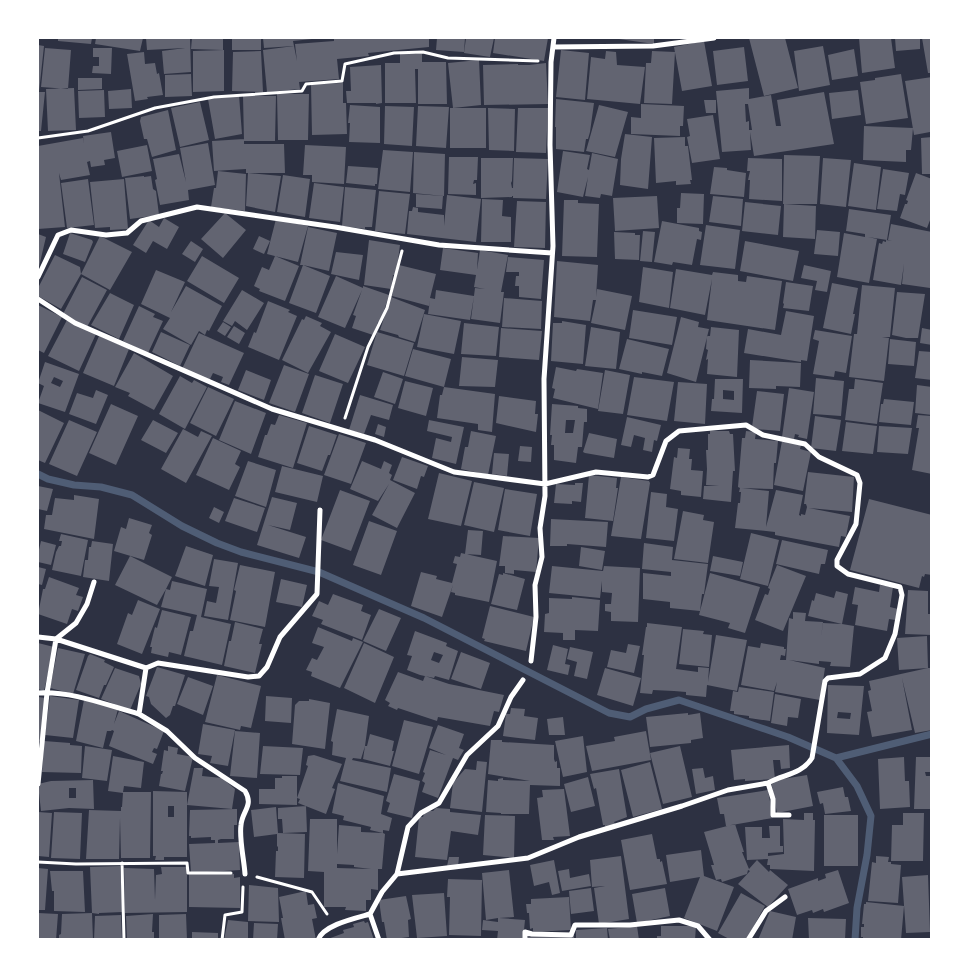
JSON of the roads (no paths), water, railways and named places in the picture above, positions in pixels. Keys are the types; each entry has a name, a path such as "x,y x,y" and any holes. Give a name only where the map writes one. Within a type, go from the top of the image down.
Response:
{"street":[{"path":"531,661 536,617 535,585 542,556 540,528 545,496 544,379 552,253 550,145 551,62 554,38"},
{"path":"553,47 653,46 714,38"},
{"path":"38,277 58,235 71,230 106,235 127,233 141,221 197,207 439,245 552,253"},
{"path":"38,299 75,323 272,410 375,440 454,472 545,484 596,472 648,477 653,475 666,441 679,431 746,425 763,435 804,444 819,456 857,475 860,483 856,524 837,560 837,566 848,574 900,587 902,595 895,634 885,658 860,674 828,678 825,681 812,758 808,764 798,772 768,783 728,790 579,837 528,858 397,874"},
{"path":"38,637 56,639 146,668 158,663 248,677 259,676 267,667 280,637 317,594 320,510"},
{"path":"38,784 47,693 56,639 76,623 87,604 94,582"},
{"path":"139,714 146,668"},
{"path":"318,940 319,936 335,925 370,914 382,892 397,874 408,827 421,813 440,804 467,755 498,726 511,697 523,680"},
{"path":"38,693 96,700 139,714 167,731 195,758 245,790 249,802 241,824 245,874"},
{"path":"768,783 773,799 773,816 789,815"},
{"path":"748,940 766,912 785,897"},
{"path":"370,914 379,940"},
{"path":"525,940 526,932 532,934 571,935 576,925 630,925 679,920 698,926 710,940"}],"waterway":[{"path":"38,474 48,479 74,485 101,487 132,495 182,526 217,543 241,552 319,572 424,618 609,713 630,717 646,709 679,700 788,737 836,758 857,786 871,816 867,855 857,908 855,940"},
{"path":"836,758 932,734"}]}
